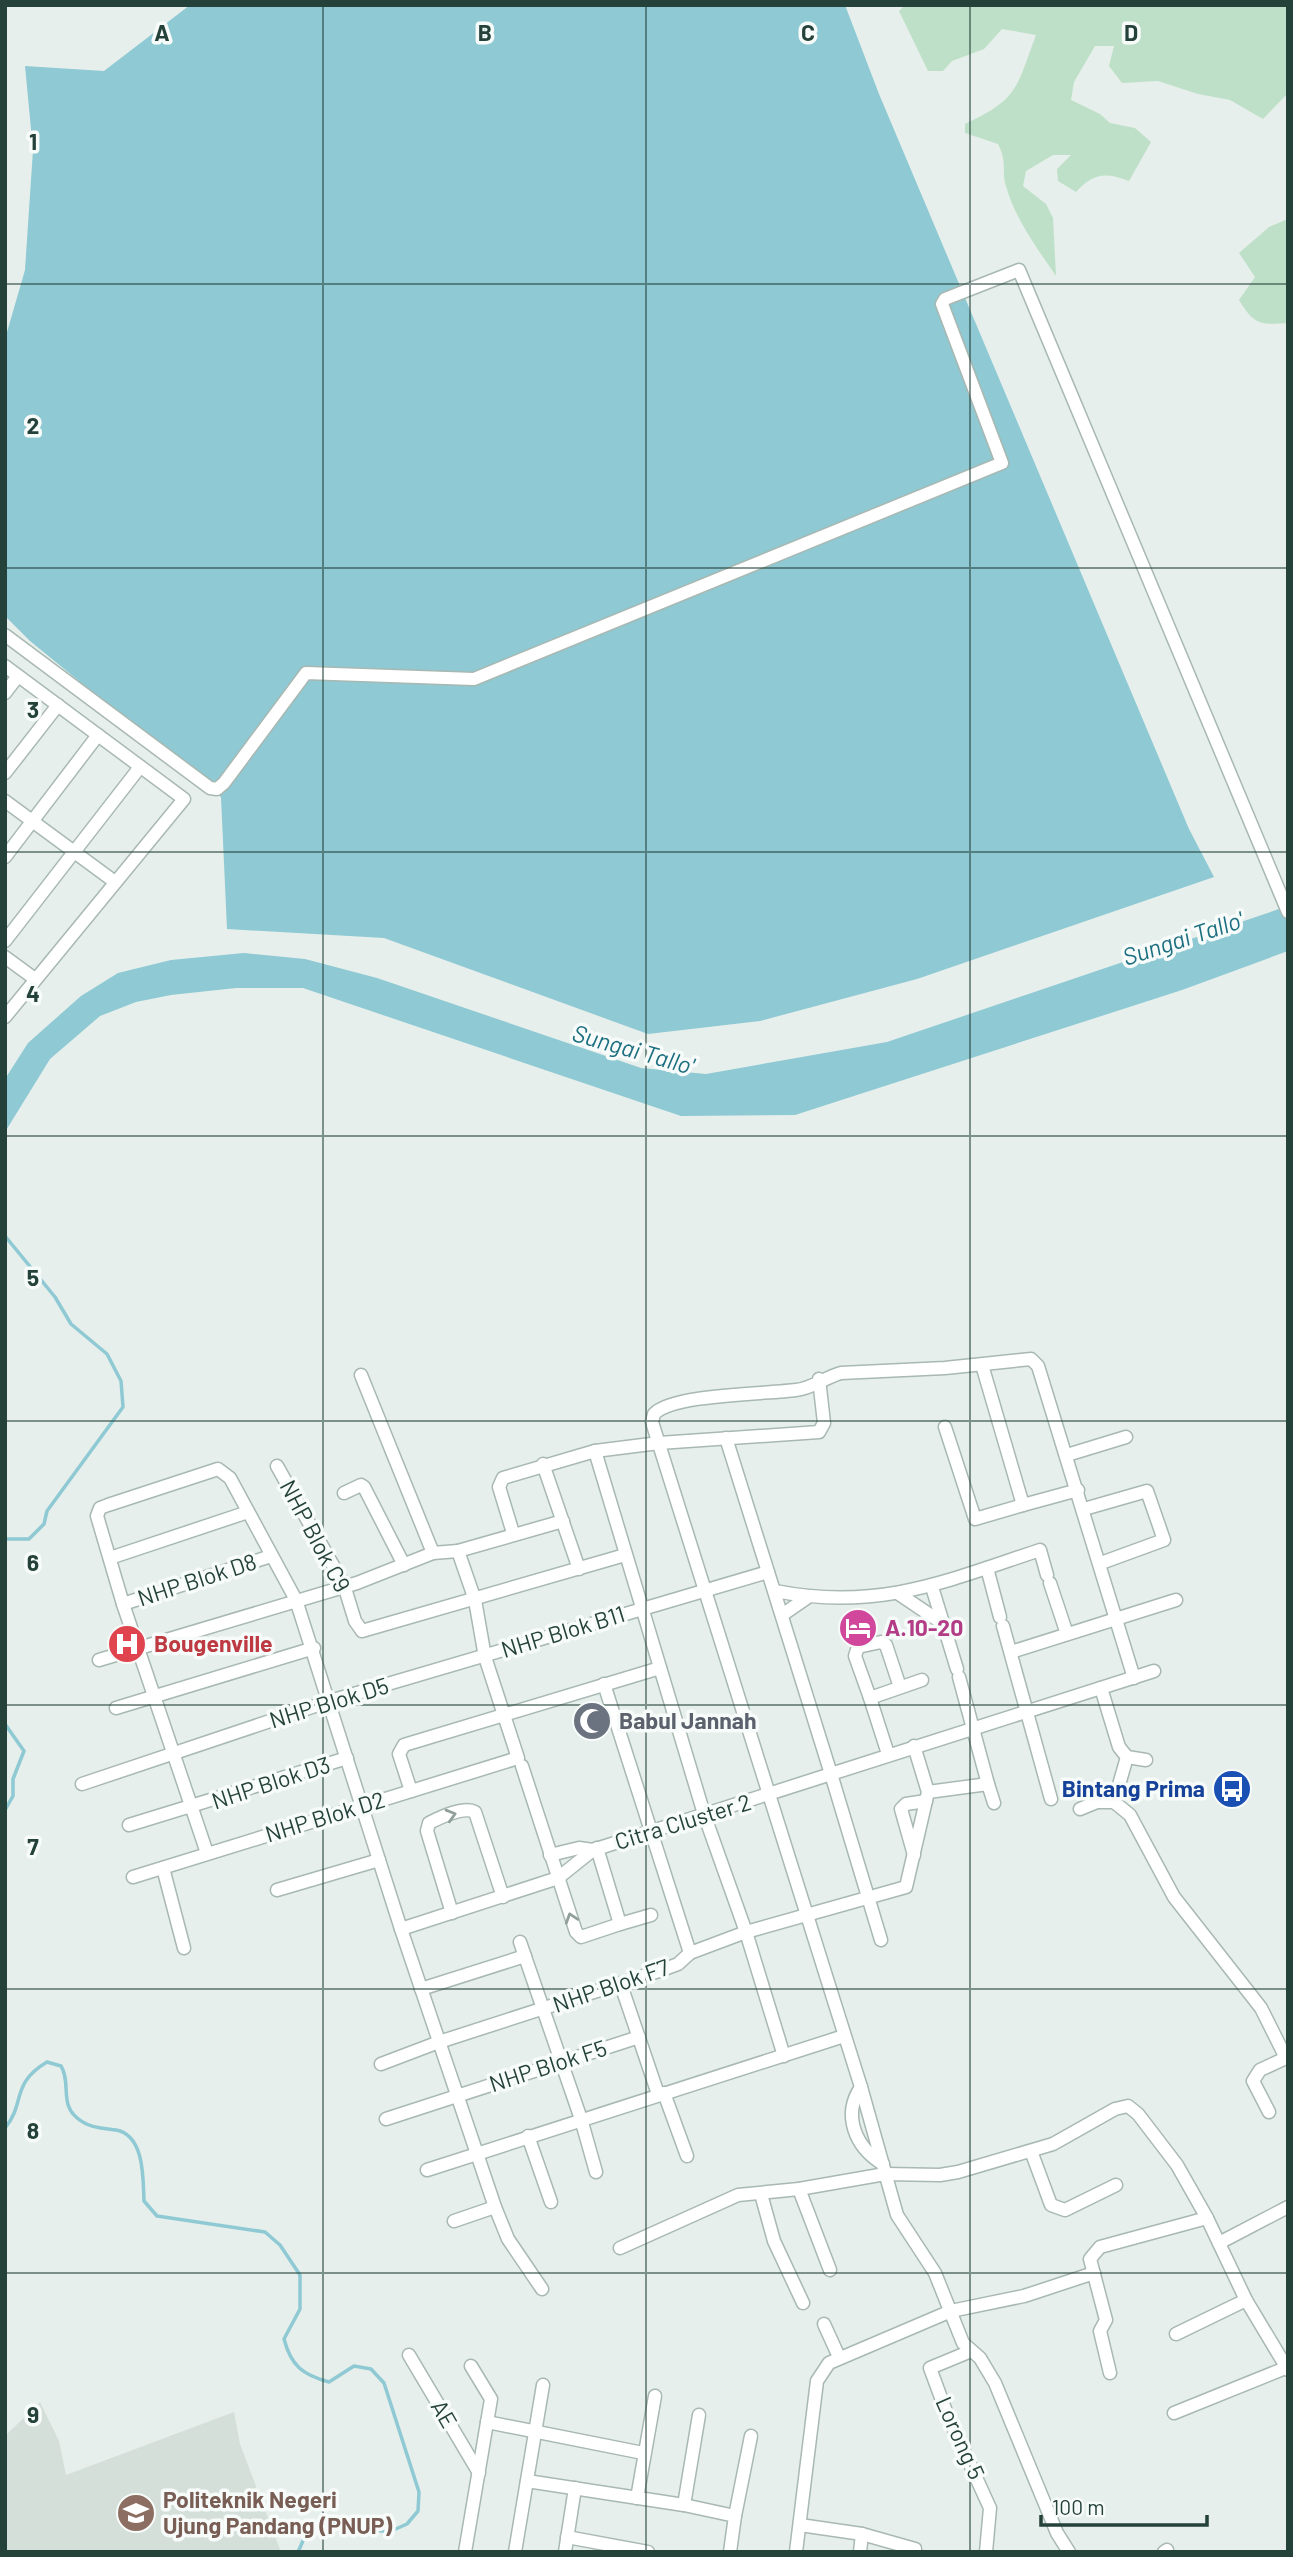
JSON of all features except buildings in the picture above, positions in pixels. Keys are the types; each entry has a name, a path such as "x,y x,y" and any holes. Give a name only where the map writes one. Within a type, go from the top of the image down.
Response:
{"street":[{"path":"5,635 210,788 216,789 224,783 306,673 474,679 1002,463 942,304 945,299 1020,270 1288,912"},
{"path":"5,666 184,799 5,1017"},
{"path":"5,693 18,676"},
{"path":"5,773 58,705"},
{"path":"5,857 98,735"},
{"path":"5,941 140,767"},
{"path":"5,801 116,882"},
{"path":"5,957 35,979"},
{"path":"1069,2552 1057,2533 995,2383 984,2363 961,2339 928,2262 902,2225 652,1422 657,1410 665,1406 735,1395 799,1390 841,1373 982,1365 1028,1358 1035,1361 1101,1563 1134,1678"},
{"path":"982,1365 1023,1505"},
{"path":"361,1375 433,1553"},
{"path":"513,1533 500,1481 543,1464 600,1450 659,1443 819,1432 824,1423 820,1380"},
{"path":"945,1427 977,1524 1023,1505 1078,1490"},
{"path":"1067,1455 1126,1437"},
{"path":"726,1438 881,1940"},
{"path":"600,1450 625,1555 704,1814 746,1932 784,2056"},
{"path":"543,1464 579,1569"},
{"name":"NHP Blok C9","path":"277,1466 344,1585 357,1626 362,1631 475,1600"},
{"path":"207,1853 194,1807 123,1604 97,1516 100,1508 108,1504 218,1469 230,1478 296,1600 314,1648 401,1929 495,2207 508,2239 541,2289"},
{"path":"344,1493 364,1487 404,1565"},
{"path":"1084,1509 1147,1491 1164,1540 1101,1563"},
{"path":"110,1558 248,1512"},
{"path":"99,1660 344,1585 433,1553 458,1551 513,1533 563,1521"},
{"path":"775,1591 833,1600 899,1594 932,1587 1040,1550 1067,1634"},
{"path":"458,1551 475,1600 485,1657 578,1936 587,1936 650,1915"},
{"path":"475,1600 625,1555"},
{"name":"NHP Blok D8","path":"123,1604 271,1556"},
{"path":"987,1568 1051,1799"},
{"name":"NHP Blok B11","path":"485,1657 768,1572"},
{"path":"932,1587 994,1803"},
{"path":"899,1594 942,1623"},
{"path":"782,1615 808,1597"},
{"path":"1011,1652 1176,1600"},
{"path":"888,1754 855,1656 858,1647 881,1642 886,1644 900,1688"},
{"path":"116,1708 314,1648"},
{"name":"NHP Blok D5","path":"82,1784 330,1700 485,1657"},
{"path":"411,1791 399,1754 404,1745 660,1668"},
{"name":"Citra Cluster 2","path":"401,1929 558,1878 595,1849 650,1829 769,1796 888,1754 1154,1671"},
{"path":"870,1698 922,1680"},
{"name":"NHP Blok F7","path":"381,2064 439,2042 621,1985 678,1964 690,1953 604,1684"},
{"path":"1101,1688 1119,1747 1127,1757 1146,1760"},
{"path":"690,1953 746,1932 906,1888 927,1797 914,1746"},
{"path":"1114,1802 1127,1757"},
{"name":"NHP Blok D3","path":"129,1825 347,1758"},
{"name":"NHP Blok D2","path":"133,1877 361,1805 520,1762"},
{"path":"914,1858 901,1809 906,1804 988,1784"},
{"path":"1080,1809 1097,1802 1114,1802 1136,1824 1183,1911 1222,1956 1261,2008 1287,2057 1260,2070 1253,2081 1269,2112"},
{"path":"452,1913 427,1831 429,1823 437,1819 468,1809 475,1812 503,1896"},
{"name":"Citra Cluster 2","path":"550,1855 579,1848 595,1849"},
{"name":"Citra Cluster 2","path":"595,1849 620,1924"},
{"path":"277,1890 379,1860"},
{"path":"163,1868 184,1948"},
{"path":"520,1942 581,2119 596,2172"},
{"path":"421,1989 525,1956"},
{"path":"621,1985 687,2156"},
{"path":"427,2170 844,2036"},
{"name":"NHP Blok F5","path":"386,2119 639,2037"},
{"path":"620,2248 731,2197 799,2189 884,2169 940,2175 1053,2144 1115,2109 1128,2106 1138,2113 1177,2165 1207,2218 1246,2300 1287,2368 1174,2413"},
{"path":"528,2136 551,2203"},
{"path":"1031,2151 1051,2205 1058,2209 1065,2210 1116,2185"},
{"path":"799,2189 830,2270"},
{"path":"761,2194 774,2241 803,2303"},
{"path":"454,2221 495,2207"},
{"path":"1219,2243 1288,2207"},
{"path":"1110,2373 1100,2329 1106,2319 1090,2259 1100,2247 1207,2218"},
{"path":"796,2552 817,2381 822,2371 839,2357 951,2311 1024,2296 1094,2273"},
{"path":"1176,2334 1246,2300"},
{"path":"824,2324 839,2357"},
{"name":"Lorong 5","path":"971,2351 930,2368 947,2414 990,2508 986,2552"},
{"name":"AE","path":"410,2355 479,2473"},
{"name":"AE","path":"465,2552 490,2404 490,2396 471,2366"},
{"path":"515,2552 543,2385"},
{"path":"637,2498 655,2396"},
{"path":"684,2505 699,2415"},
{"name":"AE","path":"487,2422 643,2453"},
{"path":"730,2552 751,2436"},
{"path":"527,2482 684,2505 735,2516"},
{"path":"565,2552 575,2488"},
{"path":"800,2525 862,2534 918,2551"},
{"path":"860,2552 862,2534"},
{"path":"567,2537 648,2552"}],"shaded area":[{"name":"Politeknik Negeri Ujung Pandang (PNUP)","path":"40,2402 59,2441 66,2475 234,2412 240,2444 281,2552 5,2552 5,2436"}],"green space":[{"path":"905,5 1288,5 1288,93 1263,119 1230,100 1198,94 1158,81 1122,83 1109,66 1114,46 1095,46 1074,82 1071,100 1100,114 1110,123 1135,128 1151,142 1129,181 1113,176 1100,176 1088,181 1076,192 1058,181 1057,169 1071,155 1053,155 1026,171 1023,186 1046,204 1053,218 1056,276 1015,210 1006,186 1003,157 998,144 965,133 965,124 996,107 1013,90 1036,35 1002,29 984,49 952,61 943,71 928,71 899,11"},
{"path":"1288,219 1288,323 1259,322 1239,300 1255,277 1239,253 1269,227"}],"water":[{"path":"190,5 845,5 879,94 1189,829 1214,877 917,979 760,1021 648,1034 384,938 227,929 221,797 30,641 5,616 5,339 25,270 33,150 25,66 104,71"},
{"path":"1288,906 1288,951 1182,990 795,1115 681,1116 303,988 236,988 136,1002 100,1016 50,1059 5,1132 5,1079 28,1043 81,996 118,973 171,960 244,953 305,959 377,978 641,1068 706,1074 887,1042"}],"waterway":[{"path":"5,1236 55,1297 71,1324 107,1354 121,1381 123,1407 47,1511 44,1524 29,1539 5,1539"},
{"path":"5,1724 24,1751 13,1779 13,1796 5,1810"},
{"path":"5,2128 15,2110 23,2086 35,2070 47,2062 61,2066 68,2105 76,2117 90,2125 116,2130 132,2140 140,2160 144,2201 157,2216 265,2232 280,2245 300,2275 300,2309 284,2339 290,2356 299,2368 329,2382 354,2366 371,2369 384,2383 419,2492 418,2511 407,2524 389,2532 329,2523 306,2534 298,2552"}],"place":[{"name":"A.10-20","path":"858,1628"},
{"name":"Bougenville","path":"127,1644"},
{"name":"Babul Jannah","path":"592,1721"},
{"name":"Bintang Prima","path":"1232,1789"},
{"name":"Politeknik Negeri Ujung Pandang (PNUP)","path":"136,2513"}],"water label":[{"name":"Sungai Tallo'","path":"1183,939"},
{"name":"Sungai Tallo'","path":"633,1050"}]}
